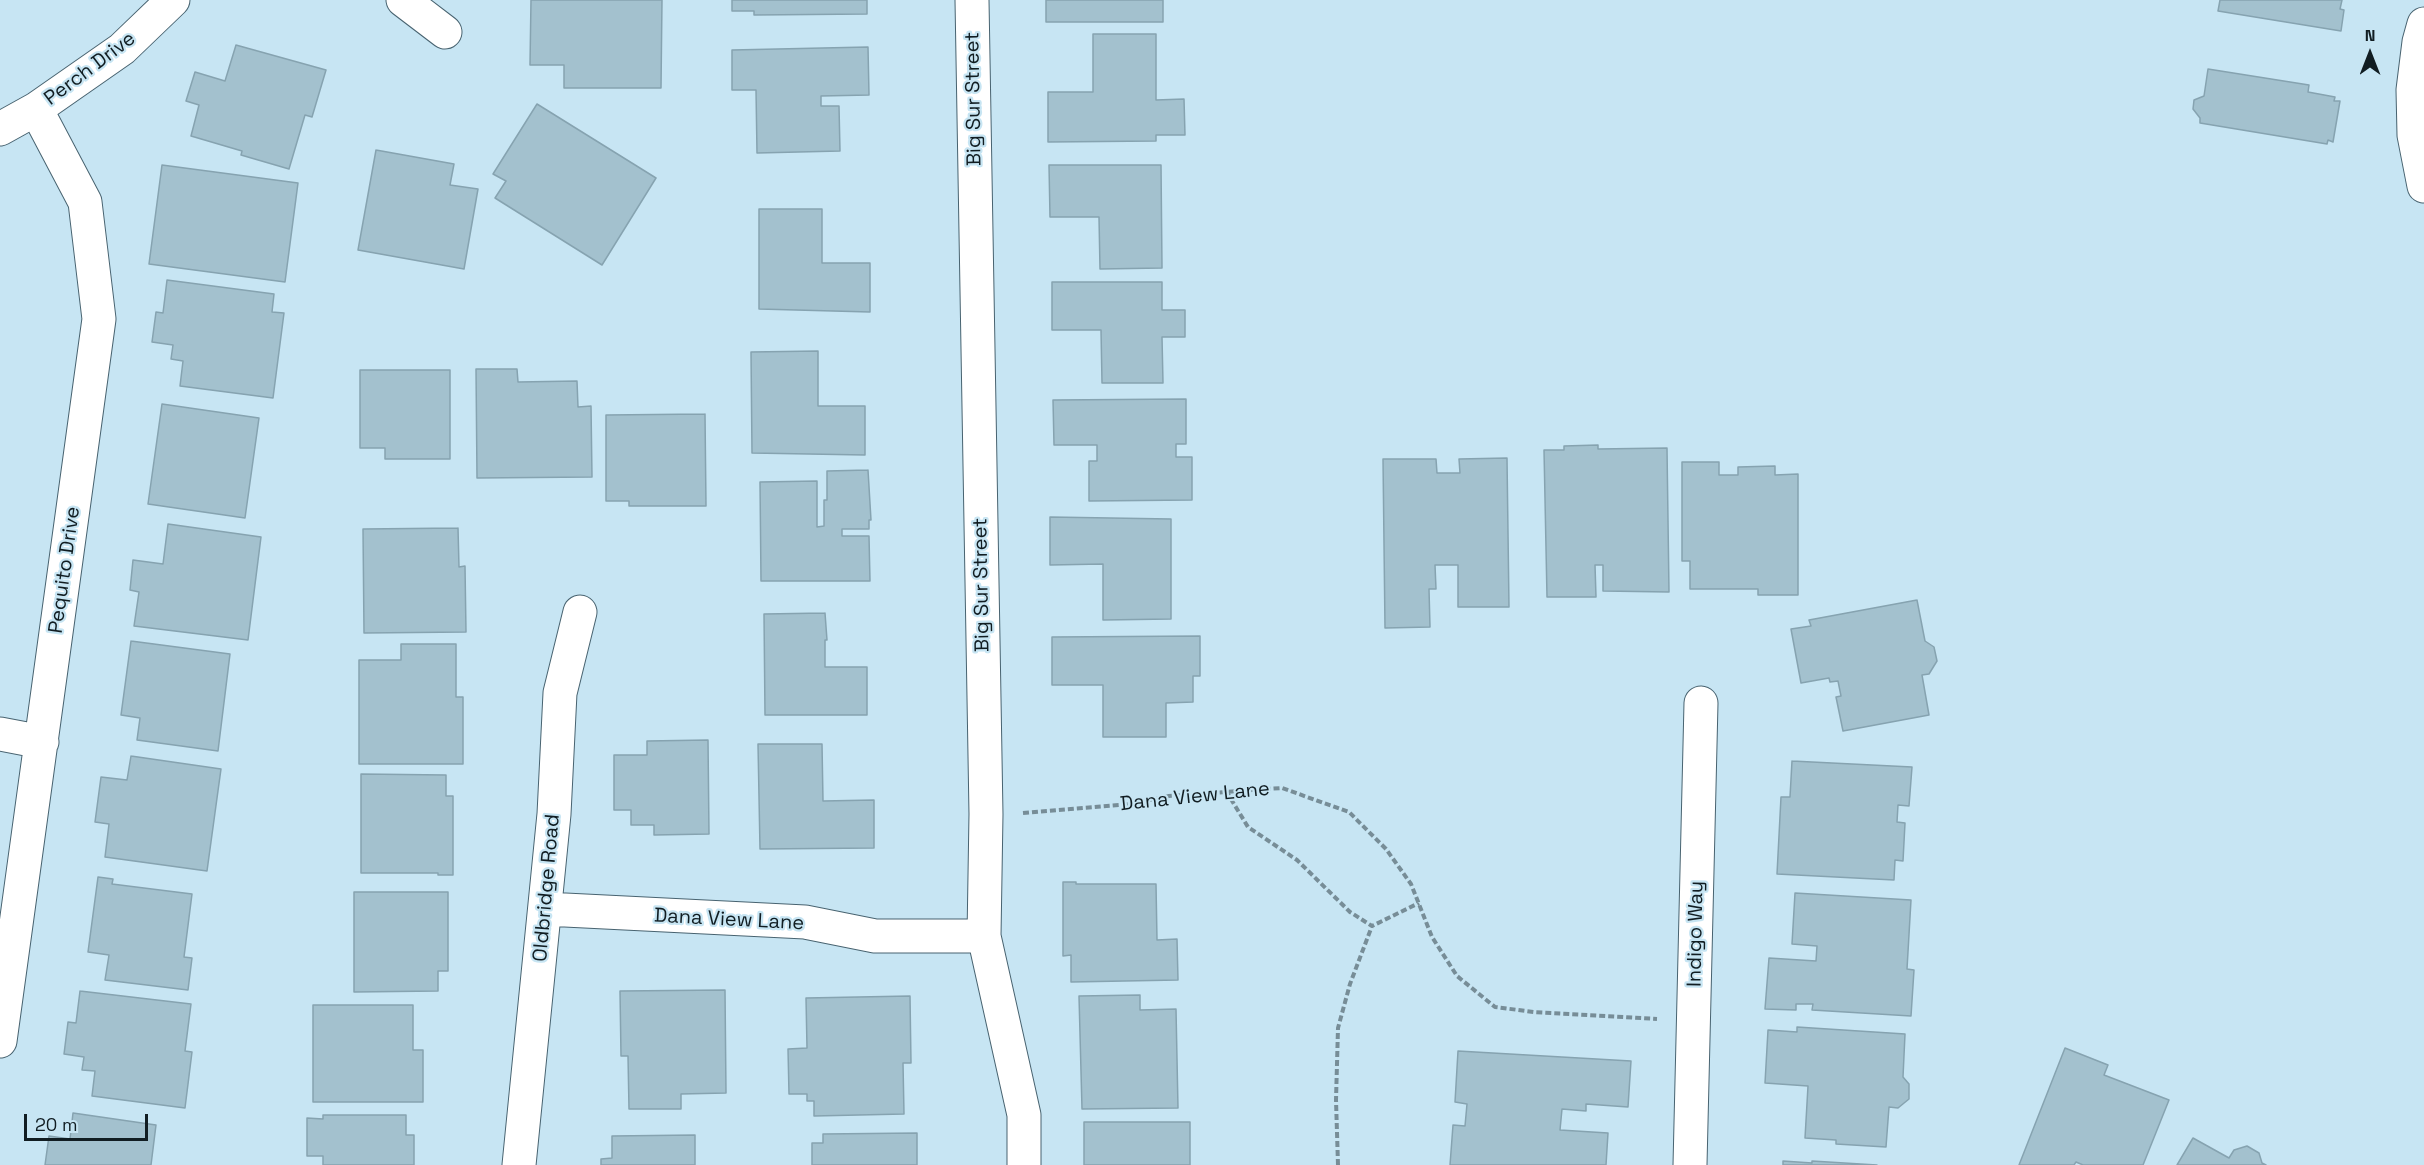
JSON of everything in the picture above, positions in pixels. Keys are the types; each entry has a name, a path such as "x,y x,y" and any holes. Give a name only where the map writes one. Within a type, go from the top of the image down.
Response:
{"street":[{"name":"Perch Drive","path":"0,129 36,109 122,49 173,0"},
{"path":"403,0 445,32"},
{"name":"Big Sur Street","path":"972,0 986,814 984,936 1024,1115 1024,1165"},
{"path":"2424,24 2419,42 2413,90 2414,135 2424,186"},
{"name":"Pequito Drive","path":"0,1041 99,319 85,202 36,109"},
{"name":"Oldbridge Road","path":"519,1165 554,814 560,693 580,612"},
{"name":"Indigo Way","path":"1690,1165 1701,704"},
{"path":"0,734 42,742"},
{"name":"Dana View Lane","path":"545,909 805,922 875,936 984,936"}],"path":[{"name":"Dana View Lane","path":"986,814 1036,813 1121,805 1169,796 1282,788 1349,812 1386,849 1411,884 1432,937 1457,976 1495,1006 1534,1012 1694,1020"},
{"path":"1225,791 1248,827 1297,860 1350,912 1372,926"},
{"path":"1338,1165 1338,1028 1350,984 1372,926 1419,903"}],"building":[{"path":"531,0 662,0 661,88 564,88 564,65 530,65"},
{"path":"732,0 867,0 867,14 754,15 754,11 732,11"},
{"path":"1046,0 1163,0 1163,22 1046,22"},
{"path":"2220,0 2342,0 2340,9 2344,10 2341,31 2218,11"},
{"path":"1093,34 1156,34 1156,100 1184,99 1185,135 1156,135 1156,141 1048,142 1048,92 1093,92"},
{"path":"236,45 326,70 312,117 305,115 289,169 241,155 242,151 191,136 199,105 186,101 195,72 225,81"},
{"path":"868,47 869,95 821,96 821,106 839,106 840,151 757,153 756,90 732,90 732,50"},
{"path":"2208,69 2309,85 2308,92 2335,97 2334,101 2340,101 2333,142 2328,140 2327,144 2200,123 2200,118 2193,109 2194,100 2204,96"},
{"path":"537,104 656,178 602,265 495,198 506,181 493,174"},
{"path":"376,150 454,164 450,185 478,189 464,269 358,250"},
{"path":"162,165 298,183 285,282 149,264"},
{"path":"1049,165 1161,165 1162,268 1100,269 1099,217 1050,217"},
{"path":"759,209 822,209 822,263 870,263 870,312 759,309"},
{"path":"167,280 274,294 272,312 284,313 273,398 180,386 183,361 171,359 173,345 152,342 156,312 163,313"},
{"path":"1052,282 1162,282 1162,310 1185,310 1185,337 1162,337 1163,383 1102,383 1101,330 1052,330"},
{"path":"818,351 818,406 865,406 865,455 752,453 751,352"},
{"path":"476,369 517,369 518,382 577,381 578,407 591,406 592,477 477,478"},
{"path":"360,370 450,370 450,459 385,459 385,448 360,448"},
{"path":"1186,399 1186,444 1176,444 1176,457 1192,457 1192,500 1089,501 1089,461 1097,461 1097,445 1054,445 1053,400"},
{"path":"162,404 259,418 245,518 148,504"},
{"path":"705,414 706,506 629,506 629,501 606,501 606,415"},
{"path":"1598,445 1598,449 1667,448 1669,592 1603,591 1603,565 1595,565 1596,597 1547,597 1544,450 1564,450 1564,446"},
{"path":"1507,458 1509,607 1458,607 1458,565 1435,565 1436,589 1429,589 1430,627 1385,628 1383,459 1436,459 1437,473 1460,473 1459,459"},
{"path":"1682,462 1719,462 1719,475 1738,475 1738,467 1775,466 1775,475 1798,474 1798,595 1758,595 1758,589 1690,589 1690,561 1682,561"},
{"path":"868,470 871,520 869,520 869,529 842,529 842,536 869,536 870,581 761,581 760,482 817,481 817,527 824,526 827,471"},
{"path":"1050,517 1171,519 1171,619 1103,620 1103,564 1050,565"},
{"path":"168,524 261,537 248,640 134,626 139,592 130,590 133,560 163,564"},
{"path":"458,528 459,567 465,566 466,632 364,633 363,529"},
{"path":"1917,600 1925,641 1934,647 1937,661 1929,674 1922,675 1929,715 1843,731 1836,697 1841,696 1838,681 1830,682 1829,678 1801,683 1791,629 1811,626 1809,620"},
{"path":"825,613 827,640 825,640 825,667 867,667 867,715 765,715 764,614"},
{"path":"1200,636 1200,676 1193,676 1193,702 1166,703 1166,737 1103,737 1103,685 1052,685 1052,637"},
{"path":"131,641 230,654 218,751 137,740 140,718 121,715"},
{"path":"401,644 456,644 456,697 463,697 463,764 359,764 359,660 401,660"},
{"path":"708,740 709,834 654,835 654,825 631,825 631,810 614,810 614,755 647,755 647,741"},
{"path":"758,744 822,744 823,801 874,800 874,848 760,849"},
{"path":"131,756 221,769 207,871 105,857 109,824 95,822 101,777 127,780"},
{"path":"1792,761 1912,767 1909,806 1898,805 1897,822 1905,823 1903,861 1895,860 1894,880 1777,874 1781,797 1790,797"},
{"path":"361,774 446,775 446,796 453,796 453,875 361,873"},
{"path":"98,877 113,879 112,884 192,894 184,957 192,958 188,990 105,980 109,955 88,952"},
{"path":"1063,882 1156,884 1157,940 1177,939 1178,980 1071,982 1071,955 1063,956"},
{"path":"354,892 448,892 448,971 438,971 438,991 354,992"},
{"path":"1795,893 1911,900 1907,969 1914,970 1911,1016 1812,1010 1813,1004 1796,1004 1796,1010 1765,1009 1769,958 1816,961 1817,946 1792,944"},
{"path":"725,990 726,1093 681,1094 681,1109 629,1109 628,1056 621,1056 620,991"},
{"path":"80,991 191,1004 185,1051 192,1052 185,1108 92,1096 95,1071 82,1070 84,1057 64,1054 68,1022 76,1023"},
{"path":"1140,995 1140,1010 1176,1009 1178,1108 1082,1109 1079,996"},
{"path":"910,996 911,1063 903,1063 904,1114 814,1116 814,1101 807,1101 807,1094 789,1094 788,1049 807,1048 806,998"},
{"path":"313,1005 413,1005 413,1050 423,1050 423,1102 313,1102"},
{"path":"1797,1027 1905,1034 1903,1077 1909,1084 1909,1099 1898,1108 1889,1107 1886,1147 1836,1144 1836,1140 1805,1138 1808,1086 1765,1083 1768,1030 1797,1032"},
{"path":"2065,1048 2108,1065 2104,1075 2169,1100 2143,1165 2083,1165 2076,1162 2074,1165 2019,1165"},
{"path":"1458,1051 1631,1061 1628,1107 1586,1104 1586,1111 1562,1109 1560,1130 1608,1133 1606,1165 1450,1165 1453,1125 1465,1126 1467,1104 1455,1102"},
{"path":"73,1113 156,1125 151,1165 45,1165 49,1136 70,1139"},
{"path":"323,1115 406,1115 406,1135 414,1135 414,1165 323,1165 323,1156 307,1156 307,1118 323,1119"},
{"path":"1084,1122 1190,1122 1190,1165 1084,1165"},
{"path":"917,1133 917,1165 812,1165 812,1143 823,1143 823,1134"},
{"path":"695,1135 695,1165 601,1165 601,1159 612,1158 612,1136"},
{"path":"2193,1138 2229,1158 2234,1150 2247,1146 2259,1153 2262,1163 2266,1165 2177,1165"},
{"path":"1783,1161 1812,1163 1812,1161 1877,1165 1783,1165"}]}
